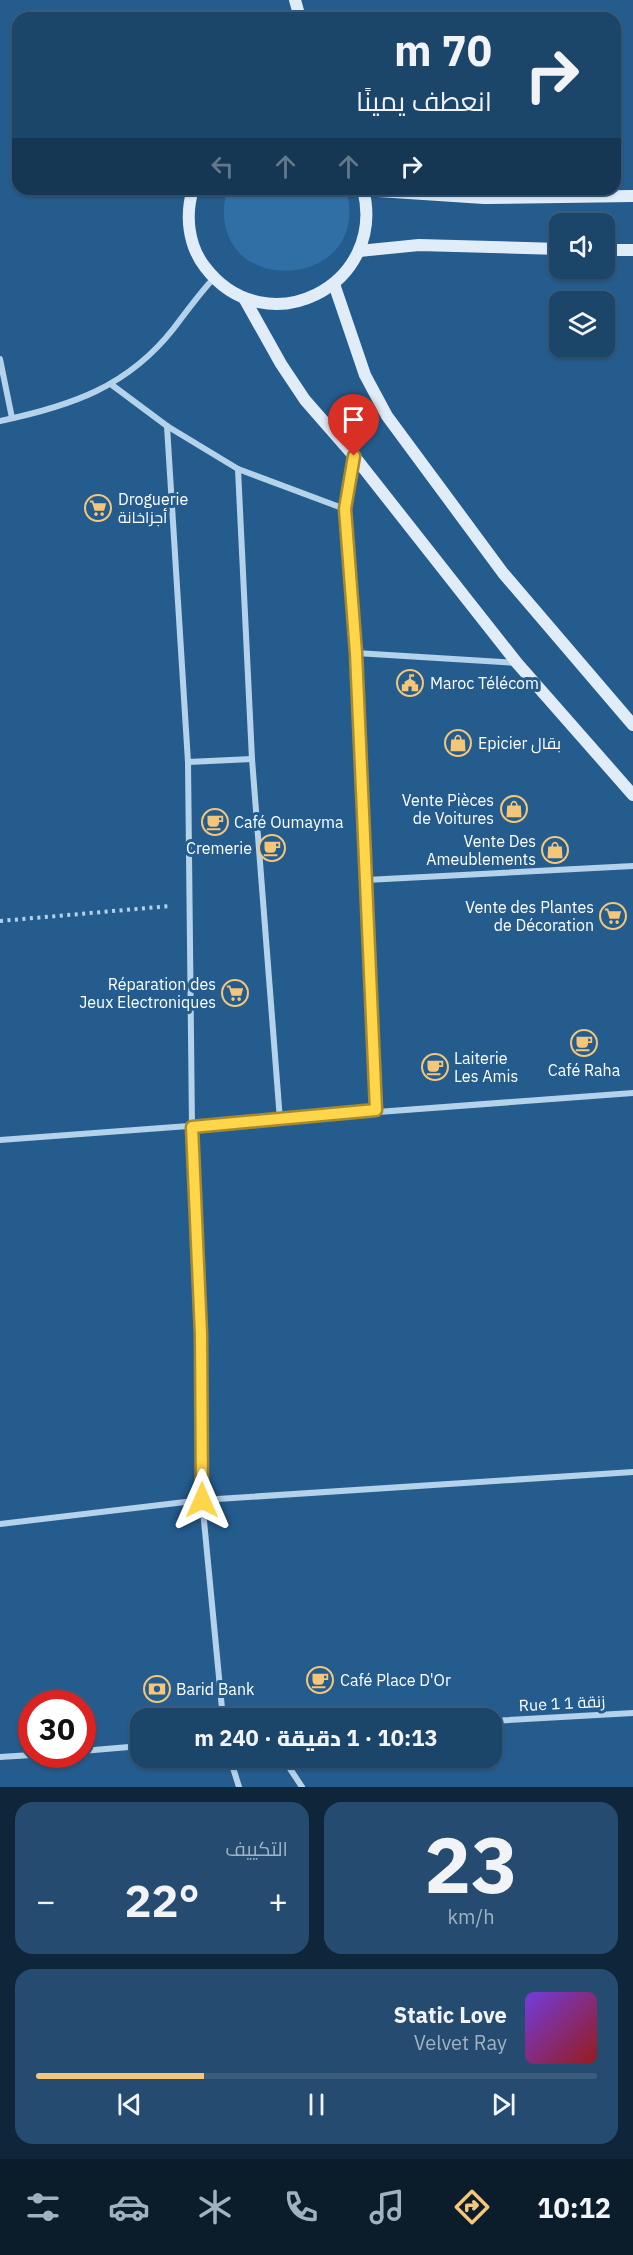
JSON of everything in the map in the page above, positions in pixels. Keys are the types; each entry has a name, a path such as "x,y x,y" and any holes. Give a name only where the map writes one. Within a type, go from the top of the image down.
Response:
{"main road":[{"path":"192,195 188,211 190,232 201,261 214,278 244,298 265,304 286,304 316,296 346,273 359,251 367,221 364,195"},
{"path":"444,195 484,198 633,196"},
{"path":"359,251 419,245 549,249"},
{"path":"615,250 633,250"},
{"path":"334,284 365,375 384,411 503,573 633,725"},
{"path":"244,298 292,381 517,663 633,795"}],"street":[{"path":"0,421 73,401 112,385 141,362 174,328 214,278"},
{"path":"0,359 12,418"},
{"path":"112,385 167,426 238,469 345,509"},
{"path":"167,426 188,762 192,1127 201,1334 202,1500 222,1708"},
{"path":"354,456 345,509 356,653 376,1110"},
{"path":"238,469 252,759 280,1120"},
{"path":"356,653 517,663"},
{"path":"188,762 252,759"},
{"path":"366,880 633,866"},
{"path":"0,1140 280,1120 376,1110 633,1093"},
{"path":"0,1524 202,1500 633,1472"},
{"name":"Rue 1 زنقة 1","path":"502,1720 633,1713"},
{"path":"96,1750 130,1747"},
{"path":"0,1757 18,1756"},
{"path":"233,1768 239,1787"},
{"path":"290,1768 302,1787"}],"path":[{"path":"0,921 190,904"}],"shaded area":[{"path":"227,195 346,195 348,224 336,249 314,265 287,271 260,266 238,251 225,226"}],"place":[{"name":"Droguerie أجزاخانة","path":"98,508"},
{"name":"Maroc Télécom","path":"410,683"},
{"name":"Epicier بقال","path":"458,743"},
{"name":"Vente Pièces de Voitures","path":"514,809"},
{"name":"Café Oumayma","path":"215,822"},
{"name":"Cremerie","path":"272,848"},
{"name":"Vente Des Ameublements","path":"555,850"},
{"name":"Vente des Plantes de Décoration","path":"613,916"},
{"name":"Réparation des Jeux Electroniques","path":"235,993"},
{"name":"Café Raha","path":"584,1043"},
{"name":"Laiterie Les Amis","path":"435,1067"},
{"name":"Café Place D'Or","path":"320,1680"},
{"name":"Barid Bank","path":"157,1689"}],"route":[{"path":"202,1500 201,1334 192,1127 376,1110 356,653 345,509 354,456"}]}
